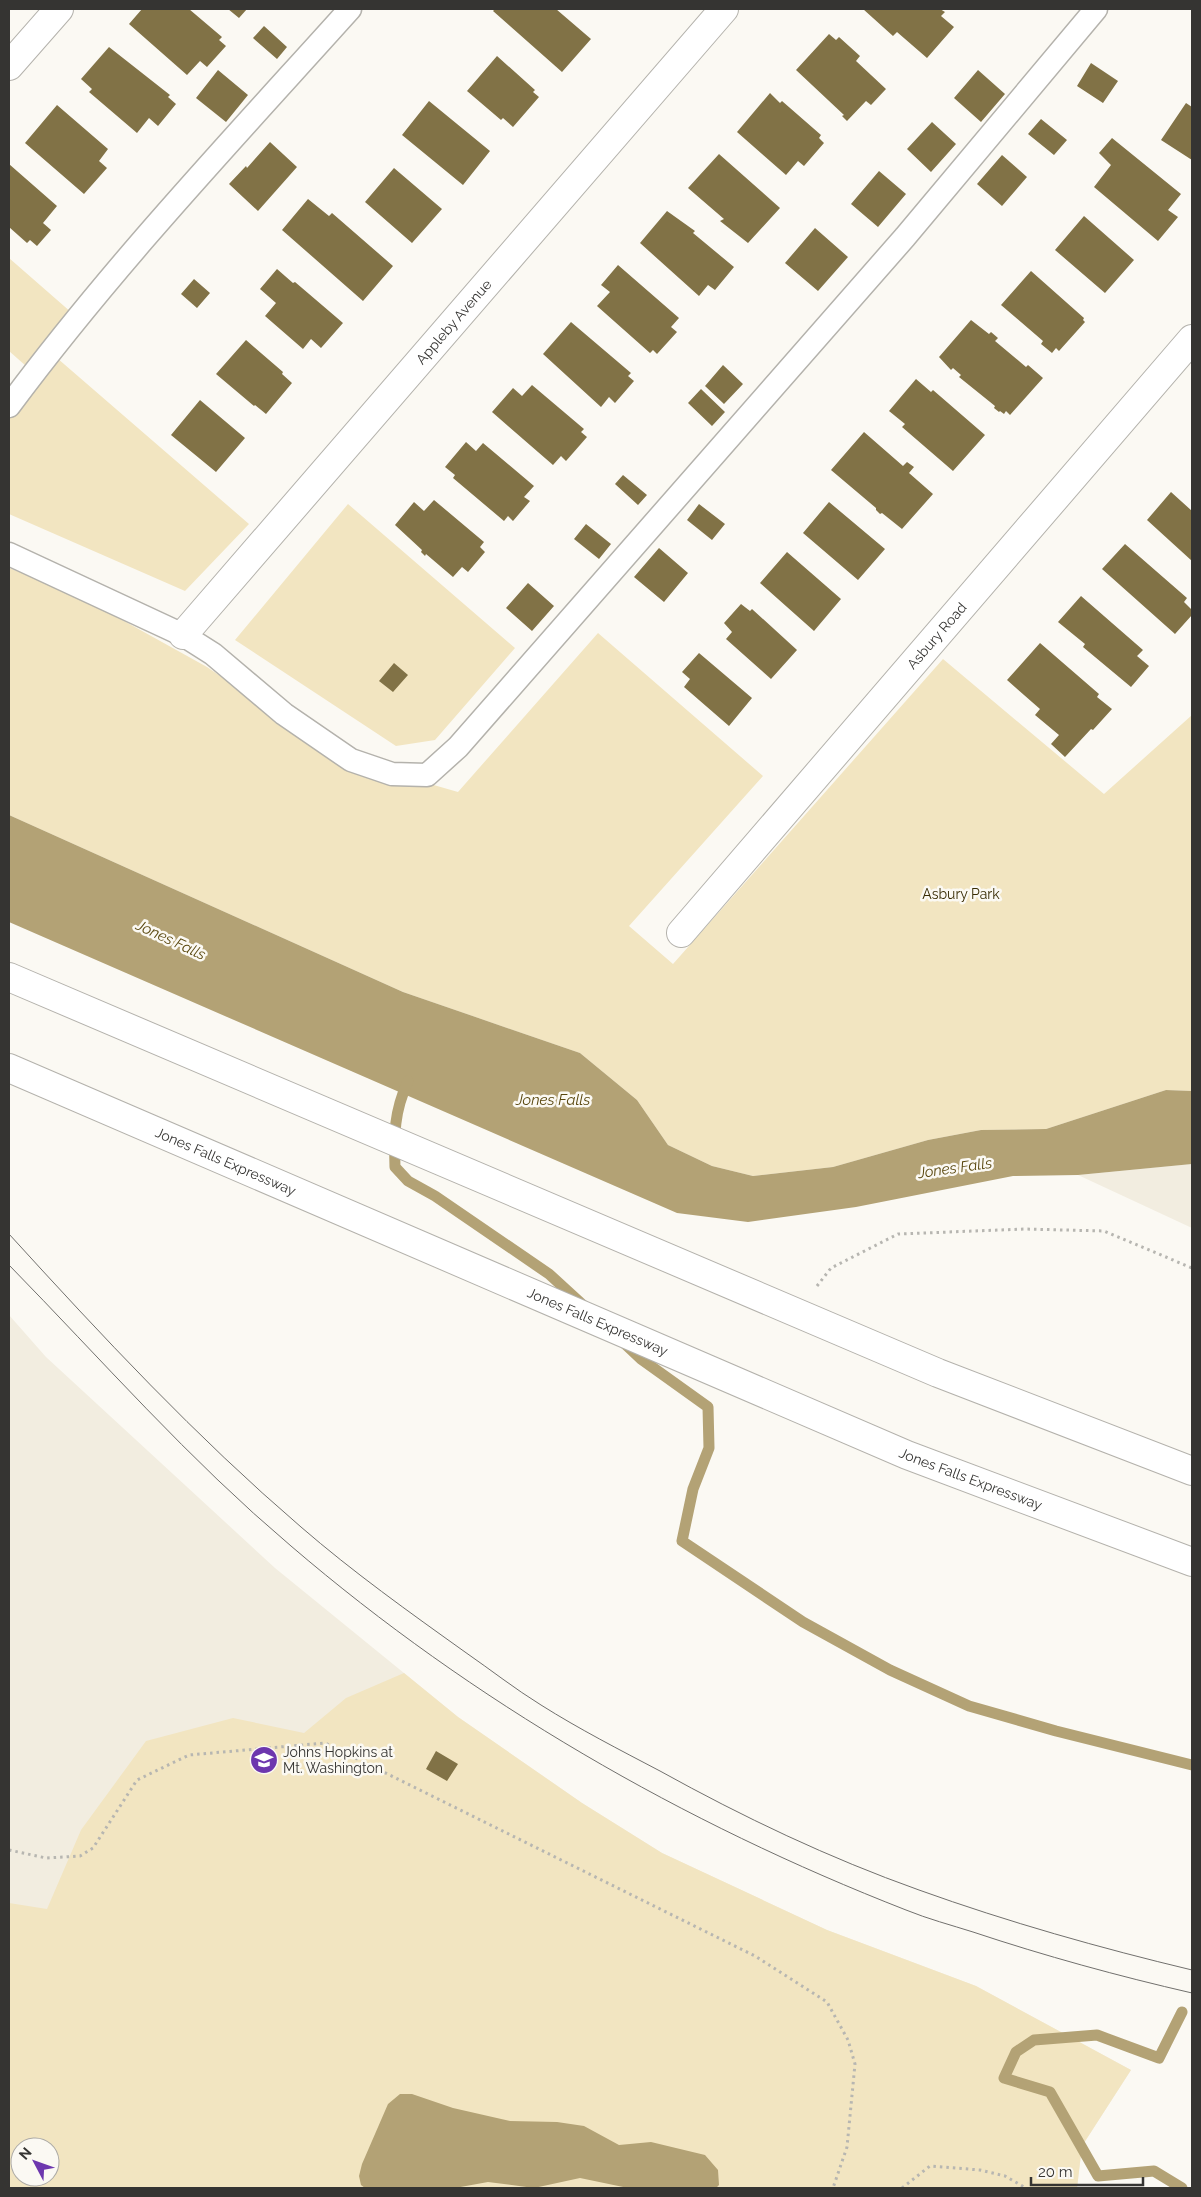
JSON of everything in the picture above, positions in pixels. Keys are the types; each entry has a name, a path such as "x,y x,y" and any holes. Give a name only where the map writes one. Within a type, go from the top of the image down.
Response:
{"main road":[{"path":"9,66 59,9"},
{"name":"Appleby Avenue","path":"183,635 724,9"},
{"name":"Asbury Road","path":"681,933 1192,338"},
{"path":"9,977 938,1373 1192,1471"},
{"name":"Jones Falls Expressway","path":"9,1068 907,1455 1192,1562"}],"lane":[{"path":"9,406 126,258 350,9"},
{"path":"9,554 183,635 213,654 284,714 351,760 392,774 428,775 458,747 898,244 1096,9"}],"path":[{"path":"813,1292 831,1268 898,1234 1025,1229 1104,1231 1192,1268"},
{"path":"9,1850 46,1858 80,1856 93,1848 137,1780 190,1755 326,1742 755,1956 827,2002 848,2040 856,2064 847,2147 833,2188"},
{"path":"902,2188 930,2166 980,2170 1005,2176 1026,2188"}],"shaded area":[{"path":"1192,1164 1192,1228 1078,1175"},
{"name":"Johns Hopkins at Mt. Washington","path":"9,1315 46,1357 275,1568 458,1717 582,1803 662,1853 827,1930 976,1986 1131,2070 1082,2146 1077,2188 9,2188"}],"green space":[{"path":"9,258 72,313 26,366 9,351"},
{"path":"57,358 249,524 185,591 9,514 9,414"},
{"path":"348,504 515,648 435,740 396,746 235,640"},
{"name":"Asbury Park","path":"9,568 79,596 207,667 340,758 458,792 598,633 763,776 629,926 673,964 943,659 1104,794 1192,715 1192,1091 1166,1090 1046,1129 981,1130 928,1140 833,1167 753,1176 712,1166 668,1145 637,1100 580,1053 403,992 9,815"},
{"name":"Johns Hopkins at Mt. Washington","path":"404,1673 458,1717 582,1803 662,1853 827,1930 976,1986 1131,2070 1082,2146 1077,2188 9,2188 9,1903 47,1909 81,1830 146,1741 233,1718 304,1733 346,1698"}],"water":[{"name":"Jones Falls","path":"9,815 403,992 580,1053 637,1100 668,1145 712,1166 753,1176 833,1167 928,1140 981,1130 1046,1129 1166,1090 1192,1091 1192,1164 1078,1175 1013,1176 856,1207 748,1222 677,1213 9,922"},
{"path":"400,2094 412,2094 453,2108 510,2121 557,2122 584,2126 619,2145 651,2142 705,2155 718,2170 719,2185 716,2188 628,2188 580,2178 534,2188 488,2182 455,2188 365,2188 361,2185 359,2176 362,2164 388,2104"}],"building":[{"path":"142,9 189,9 222,37 219,40 226,46 207,67 200,61 187,75 129,24"},
{"path":"228,9 247,9 239,18"},
{"path":"495,9 556,9 591,39 562,72 493,11"},
{"path":"863,9 940,9 945,12 941,16 954,27 927,58 897,32 893,36"},
{"path":"264,26 287,47 277,59 253,38"},
{"path":"829,34 836,40 839,37 860,56 856,61 886,89 871,105 866,101 847,121 842,116 844,115 796,70"},
{"path":"109,47 170,95 168,97 176,104 158,126 149,118 137,133 89,92 92,89 81,79"},
{"path":"497,56 535,90 533,92 539,97 513,127 503,118 501,120 467,91"},
{"path":"1091,63 1118,81 1103,103 1077,86"},
{"path":"218,70 248,95 226,122 196,98"},
{"path":"978,70 1005,94 981,122 954,98"},
{"path":"770,93 821,135 819,138 824,143 804,166 798,161 786,175 737,132"},
{"path":"429,101 490,151 463,185 402,135"},
{"path":"1186,103 1192,107 1192,160 1161,140"},
{"path":"57,105 108,149 99,161 107,168 84,194 25,143"},
{"path":"1041,119 1067,140 1054,155 1028,134"},
{"path":"932,122 956,144 931,172 907,149"},
{"path":"1112,138 1181,194 1168,210 1178,217 1158,241 1094,187 1111,165 1099,153"},
{"path":"270,142 297,167 258,211 229,184 246,166 247,168"},
{"path":"719,154 780,208 748,243 720,221 724,219 688,188"},
{"path":"1002,155 1027,177 1002,206 977,184"},
{"path":"9,164 57,206 43,223 51,230 37,246 30,240 27,243 9,227"},
{"path":"394,168 442,209 412,243 365,202"},
{"path":"879,171 906,194 878,227 851,204"},
{"path":"308,199 329,216 332,213 393,266 363,301 282,230"},
{"path":"667,211 695,231 693,233 734,267 715,290 708,285 699,296 640,243"},
{"path":"1084,216 1134,260 1105,293 1055,250"},
{"path":"815,228 848,257 818,291 785,263"},
{"path":"618,265 679,318 671,327 677,332 657,354 653,350 650,353 597,306 610,292 601,285"},
{"path":"277,269 343,323 321,348 311,339 303,349 265,316 276,303 260,289"},
{"path":"1031,271 1084,318 1085,322 1059,351 1056,348 1052,353 1041,344 1043,341 1001,305"},
{"path":"194,279 210,293 197,308 181,294"},
{"path":"971,320 989,334 991,332 998,338 995,341 1026,367 1028,365 1043,378 1010,415 1006,411 1004,414 994,408 995,406 959,377 961,375 953,368 951,370 939,357"},
{"path":"571,322 631,373 628,376 634,381 615,403 609,397 601,407 543,354"},
{"path":"246,340 283,372 282,374 292,383 266,414 216,374"},
{"path":"723,365 743,384 724,404 705,386"},
{"path":"916,379 931,392 933,390 985,435 953,471 902,427 905,424 889,411"},
{"path":"532,385 584,429 581,432 587,437 566,461 561,456 553,465 492,412 513,388 522,396"},
{"path":"701,389 725,412 712,426 688,403"},
{"path":"200,400 245,438 216,472 171,435"},
{"path":"864,432 903,466 907,462 914,467 909,473 933,494 902,529 882,513 880,514 876,508 831,470"},
{"path":"466,442 476,451 483,443 534,486 524,497 530,501 513,521 508,516 504,521 453,478 455,475 445,467"},
{"path":"623,475 647,495 638,505 615,484"},
{"path":"1171,492 1192,511 1192,561 1147,520"},
{"path":"434,500 484,542 480,547 485,552 468,572 462,567 453,577 426,554 425,556 421,552 422,550 395,525 414,502 424,511"},
{"path":"829,502 885,549 858,580 803,533"},
{"path":"699,504 725,524 712,540 687,520"},
{"path":"586,524 611,544 599,559 574,539"},
{"path":"1125,544 1187,598 1184,602 1192,610 1192,615 1175,634 1102,569"},
{"path":"659,548 688,573 664,602 634,577"},
{"path":"787,552 841,599 814,631 760,583"},
{"path":"528,583 554,606 532,631 506,608"},
{"path":"1081,596 1143,650 1137,656 1149,666 1131,687 1083,647 1085,644 1058,622"},
{"path":"741,604 750,611 752,609 797,650 771,679 726,639 732,632 724,623"},
{"path":"1040,643 1099,694 1097,697 1112,709 1065,757 1051,744 1059,735 1035,715 1040,709 1007,680"},
{"path":"699,653 752,698 729,726 684,687 690,679 682,672"},
{"path":"394,663 408,675 393,692 379,681"},
{"path":"436,1751 458,1764 447,1781 426,1769"}],"waterway":[{"path":"408,1081 397,1113 395,1167 408,1181 435,1196 549,1274 584,1306"},
{"path":"623,1342 641,1359 708,1407 709,1448 693,1489 682,1541 803,1622 890,1670 969,1706 1056,1731 1192,1765"},
{"path":"1182,2012 1159,2058 1097,2035 1034,2040 1016,2052 1004,2078 1050,2092 1098,2176 1154,2171 1182,2188"}],"tram line":[{"path":"9,1234 150,1385 262,1493 361,1576 541,1705 600,1739 723,1804 787,1836 885,1878 1020,1924 1192,1970"},
{"path":"9,1265 181,1444 253,1513 291,1546 361,1603 433,1656 507,1707 583,1754 661,1798 741,1838 823,1876 906,1910 1109,1973 1192,1993"}],"place":[{"name":"Johns Hopkins at Mt. Washington","path":"264,1760"}]}
